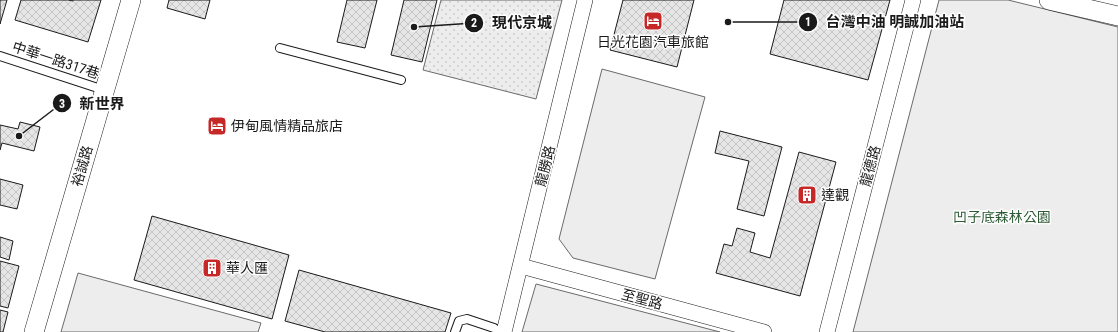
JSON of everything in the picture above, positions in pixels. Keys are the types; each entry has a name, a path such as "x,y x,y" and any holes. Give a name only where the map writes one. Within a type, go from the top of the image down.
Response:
{"street":[{"name":"裕誠路","path":"34,332 131,0"},
{"name":"龍勝路","path":"504,332 585,0"},
{"name":"龍德路","path":"827,332 913,0"},
{"path":"1049,0 1118,16"},
{"name":"至聖路","path":"521,266 764,332"}],"lane":[{"path":"280,48 401,80"},
{"name":"中華一路317巷","path":"0,56 104,90"},
{"path":"455,332 459,322 467,319 494,328 499,332"}],"shaded area":[{"path":"441,0 562,0 536,99 423,70"},
{"name":"凹子底森林公園","path":"939,0 1008,0 1118,27 1118,332 853,332"},
{"path":"602,69 705,97 655,279 573,258 559,239"},
{"path":"78,273 261,323 258,332 61,332"},
{"path":"536,284 720,332 522,332"}],"building":[{"path":"0,0 7,0 0,24"},
{"path":"21,0 101,0 88,42 15,20"},
{"path":"169,0 210,0 205,19 167,8"},
{"path":"347,0 377,0 365,48 337,42"},
{"path":"404,0 437,0 422,62 391,55"},
{"name":"日光花園汽車旅館","path":"623,0 694,0 677,67 610,50"},
{"path":"784,0 890,0 868,80 770,54"},
{"path":"20,122 40,127 34,151 2,143 0,150 0,125 18,129"},
{"path":"720,131 782,147 764,216 737,209 749,161 715,153"},
{"name":"達觀","path":"799,152 836,162 800,296 716,273 724,244 732,246 737,228 755,233 750,252 770,258"},
{"path":"0,179 23,185 17,209 0,205"},
{"name":"華人匯","path":"152,216 289,255 272,319 134,280"},
{"path":"0,237 13,241 9,260 0,257"},
{"path":"0,261 19,266 8,308 0,306"},
{"name":"華人匯","path":"299,270 451,313 445,332 325,332 285,321"},
{"path":"0,310 8,312 3,332 0,332"}],"place":[{"name":"日光花園汽車旅館","path":"653,21"},
{"name":"台灣中油 明誠加油站","path":"728,22"},
{"name":"現代京城","path":"414,27"},
{"name":"伊甸風情精品旅店","path":"217,126"},
{"name":"新世界","path":"19,136"},
{"name":"達觀","path":"807,195"},
{"name":"華人匯","path":"212,268"}]}
